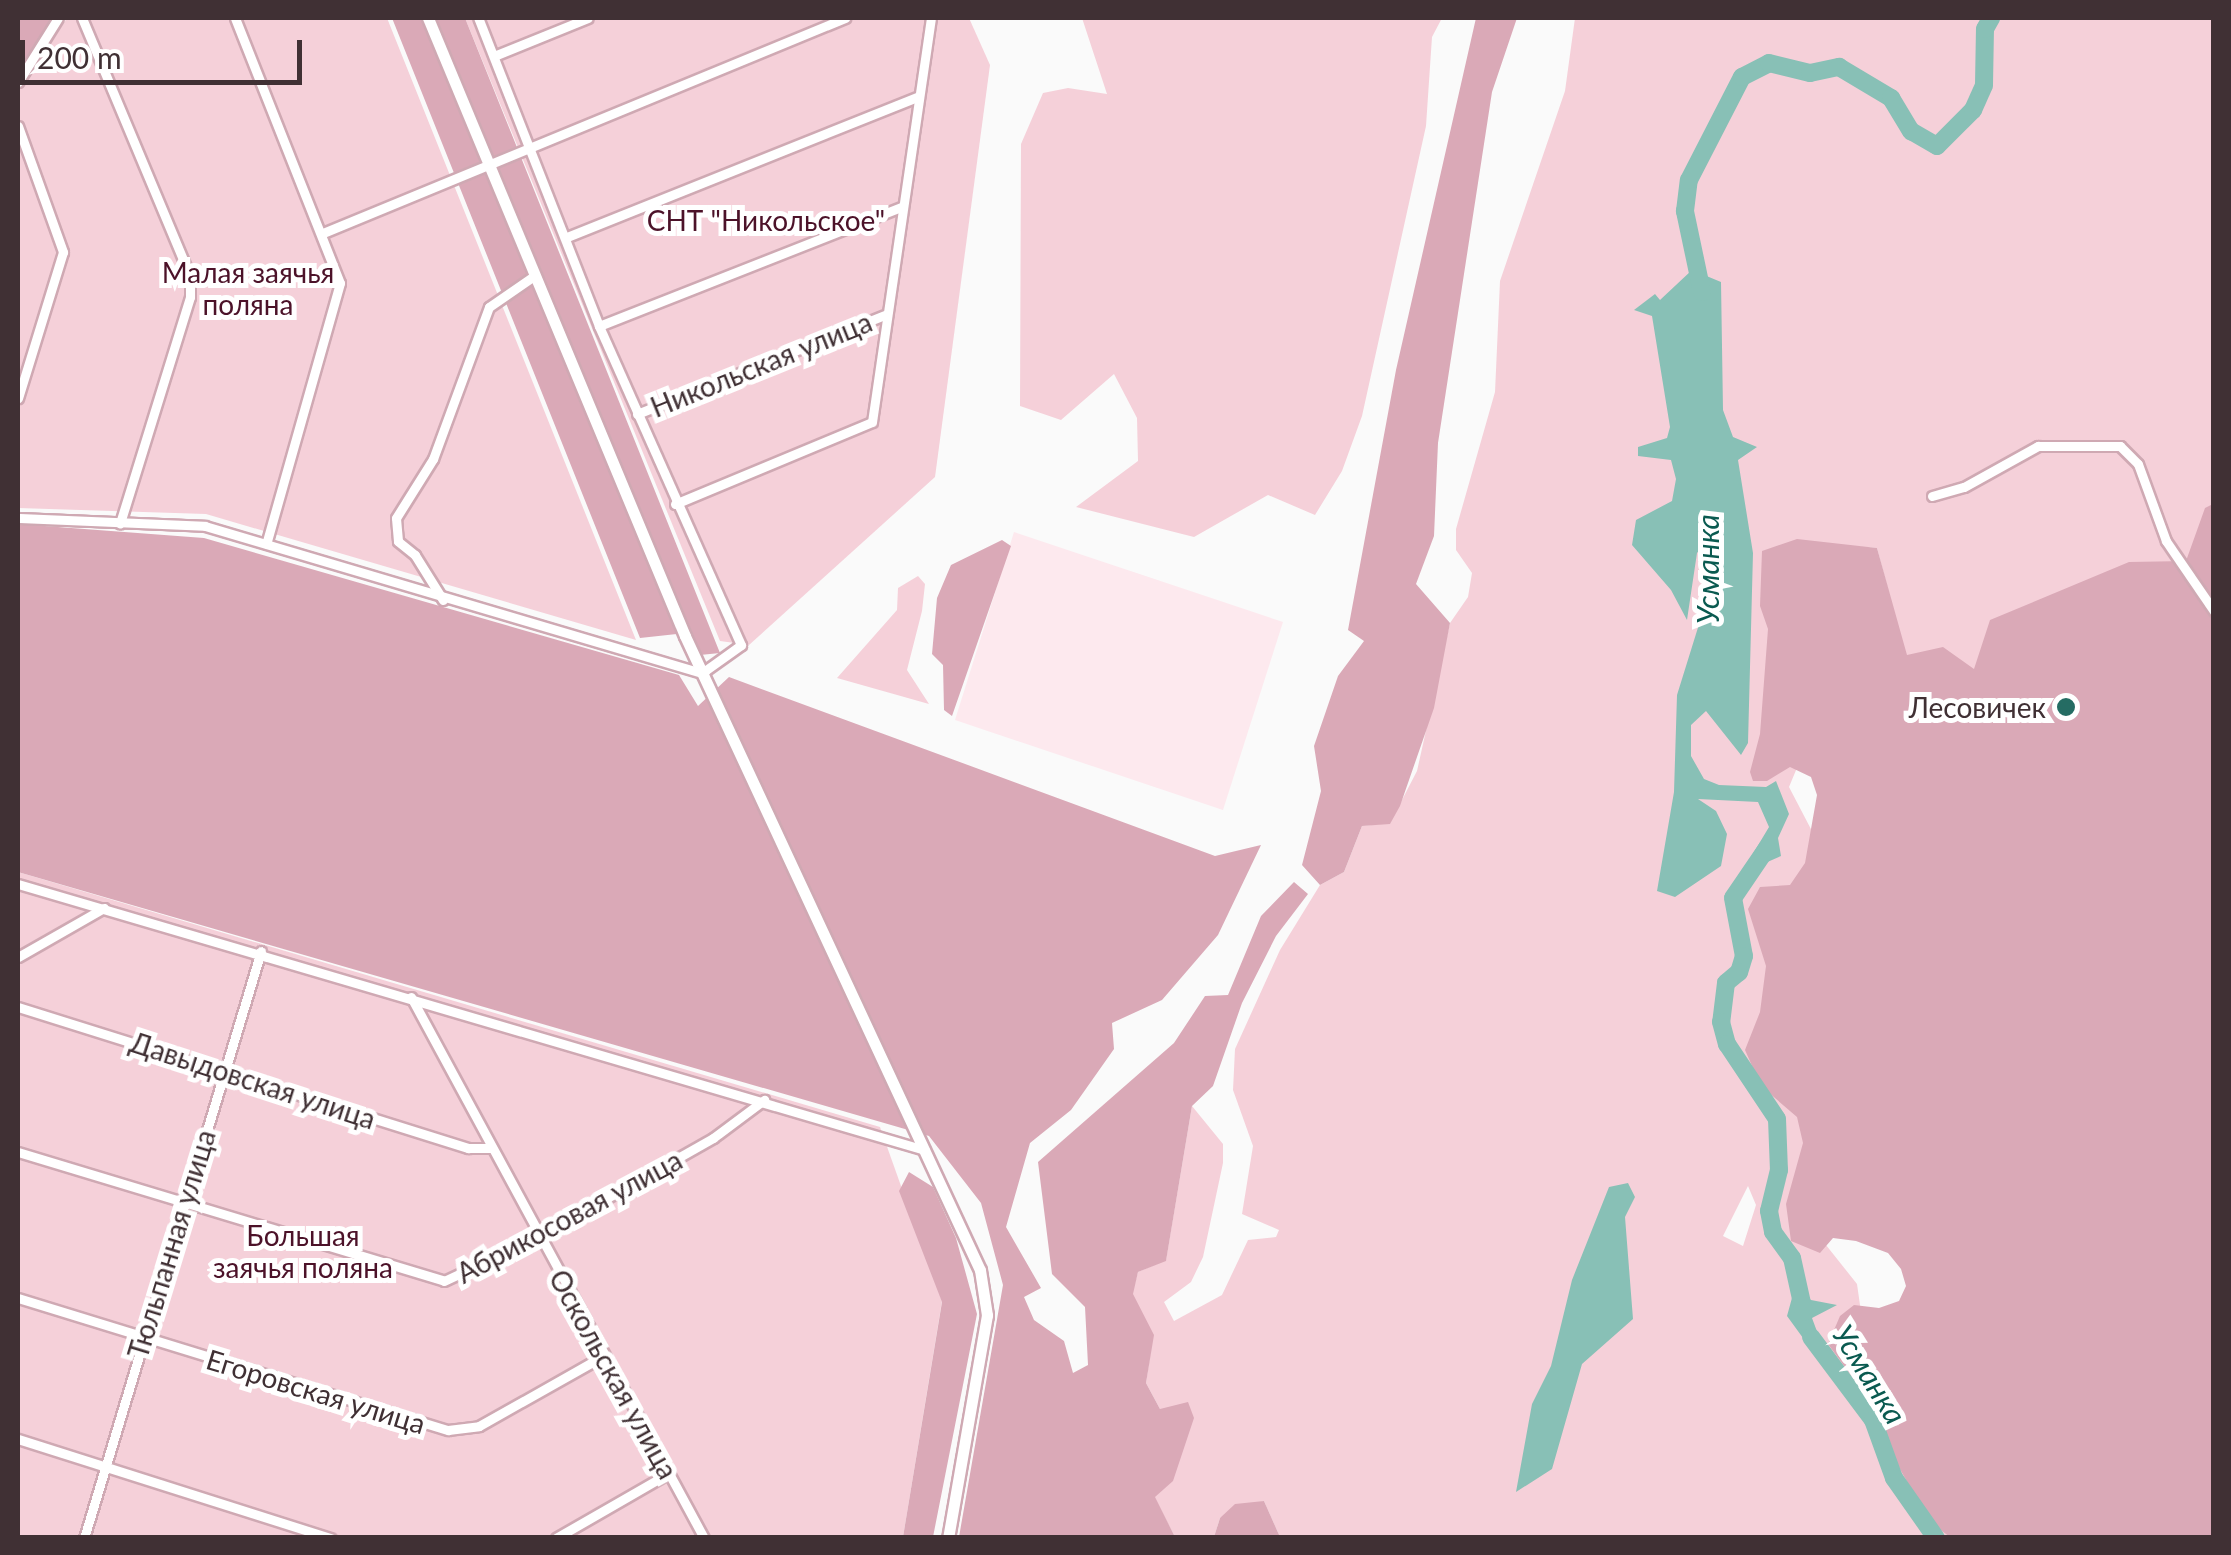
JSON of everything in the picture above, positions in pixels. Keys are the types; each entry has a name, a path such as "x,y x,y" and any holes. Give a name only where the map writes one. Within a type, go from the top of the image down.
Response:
{"street":[{"path":"18,82 58,18"},
{"path":"82,18 190,276 190,298 120,524"},
{"path":"235,18 324,233 340,299 266,544"},
{"path":"428,18 702,673 980,1270 987,1314 948,1538"},
{"path":"478,18 599,326 741,646 702,673"},
{"path":"494,56 588,18"},
{"path":"324,233 486,162 845,18"},
{"path":"676,504 872,422 916,96 931,18"},
{"path":"567,238 916,96"},
{"path":"18,126 63,252 18,398"},
{"path":"599,326 901,207"},
{"path":"442,600 415,554 398,541 396,518 433,460 490,307 534,276"},
{"name":"Никольская улица","path":"638,414 885,315"},
{"path":"1932,496 1964,487 2038,446 2120,446 2138,464 2166,540 2194,590 2214,611"},
{"path":"18,518 204,526 442,600 702,673"},
{"path":"18,884 261,951 925,1150"},
{"path":"18,958 104,908"},
{"name":"Тюльпанная улица","path":"84,1538 261,951"},
{"name":"Оскольская улица","path":"412,997 538,1237 704,1538"},
{"name":"Давыдовская улица","path":"18,1007 468,1148 490,1148"},
{"name":"Абрикосовая улица","path":"18,1152 444,1282 538,1237 713,1138 764,1100"},
{"name":"Егоровская улица","path":"18,1298 448,1430 479,1426 603,1356"},
{"path":"18,1439 331,1538"},
{"path":"556,1538 669,1473"}],"shaded area":[{"path":"18,18 56,18 18,75"},
{"path":"392,18 465,18 720,653 700,655 686,633 640,638"},
{"path":"1476,18 1517,18 1492,92 1438,443 1434,536 1416,584 1450,623 1434,708 1400,806 1390,824 1362,826 1344,872 1320,885 1302,865 1321,791 1314,746 1338,676 1364,641 1348,630 1396,370"},
{"path":"1692,270 1721,282 1723,410 1733,437 1757,447 1738,460 1753,553 1748,743 1741,755 1706,711 1691,725 1691,756 1704,779 1719,785 1766,787 1776,781 1789,814 1778,838 1781,856 1756,867 1748,862 1769,827 1758,802 1698,799 1716,811 1727,834 1721,866 1675,897 1657,891 1674,792 1677,695 1719,560 1716,529 1697,553 1687,620 1671,590 1632,545 1636,520 1672,501 1676,479 1671,460 1638,456 1638,447 1667,438 1670,427 1652,316 1634,310 1655,294 1660,300"},
{"path":"2213,504 2213,1537 1950,1537 1930,1522 1888,1448 1882,1429 1899,1425 1901,1415 1875,1408 1828,1344 1840,1316 1854,1305 1879,1308 1899,1301 1906,1286 1901,1269 1888,1253 1856,1241 1833,1238 1820,1253 1791,1241 1786,1204 1803,1143 1797,1117 1761,1086 1745,1050 1760,1012 1766,966 1748,909 1760,887 1790,885 1805,863 1817,795 1811,777 1790,767 1767,781 1753,781 1750,772 1760,734 1768,629 1760,606 1762,551 1797,539 1877,548 1907,655 1943,647 1974,669 1990,620 2129,562 2186,561 2205,508"},
{"path":"18,524 204,538 679,675 698,706 729,677 1215,856 1261,845 1218,935 1162,1000 1112,1023 1114,1049 1071,1110 1030,1143 1006,1227 1041,1288 1024,1297 1034,1320 1064,1341 1073,1373 1088,1365 1085,1307 1052,1274 1038,1162 1174,1043 1205,996 1228,995 1261,916 1294,882 1308,894 1276,936 1242,1003 1213,1086 1192,1106 1166,1261 1138,1272 1133,1294 1154,1335 1146,1383 1160,1409 1188,1402 1194,1418 1173,1481 1155,1497 1175,1537 959,1537 1003,1285 981,1203 929,1136 18,872"},
{"path":"1014,532 1283,622 1223,810 955,720"},
{"path":"1002,540 1011,546 952,716 944,710 943,665 932,654 937,598 951,565"},
{"path":"909,1172 933,1187 956,1238 977,1314 933,1537 903,1537 942,1302 899,1191"},
{"path":"1628,1183 1635,1197 1625,1217 1633,1319 1582,1364 1552,1469 1516,1492 1532,1404 1551,1366 1572,1280 1609,1187"},
{"path":"1795,1287 1811,1300 1837,1305 1812,1318 1825,1353 1819,1360 1787,1316"},
{"path":"1264,1501 1280,1537 1214,1537 1220,1518 1235,1504"}],"green space":[{"name":"Малая заячья поляна","path":"67,18 387,18 636,640 206,514 18,508 18,90"},
{"name":"СНТ \"Никольское\"","path":"465,18 969,18 990,65 935,477 749,645 720,641"},
{"path":"1082,18 1442,18 1432,37 1426,126 1362,416 1342,471 1315,515 1268,495 1194,537 1076,507 1138,461 1137,418 1114,374 1061,420 1020,406 1021,144 1043,93 1068,88 1107,94"},
{"path":"1575,18 2213,18 2213,556 2171,562 1938,777 1877,548 1791,542 1799,763 1789,787 1813,833 1793,1091 1826,1245 1857,1284 1862,1319 1983,1537 1280,1537 1264,1501 1220,1518 1214,1537 1175,1537 1154,1497 1160,1409 1146,1383 1153,1335 1132,1294 1138,1272 1166,1260 1192,1106 1223,1144 1223,1163 1203,1257 1191,1282 1164,1302 1174,1321 1222,1295 1248,1240 1276,1237 1279,1230 1242,1214 1253,1146 1233,1090 1235,1049 1280,950 1320,885 1344,872 1362,826 1390,823 1417,771 1450,623 1468,597 1472,573 1456,550 1456,529 1495,392 1500,281 1565,91","holes":["1748,1186 1756,1205 1743,1246 1723,1236"]},
{"path":"918,576 925,584 922,611 907,670 929,704 837,678 897,610 898,588"},
{"name":"Большая заячья поляна","path":"18,872 880,1127 942,1301 903,1537 18,1538"}],"waterway":[{"name":"Усманка","path":"1702,292 1685,211 1689,180 1742,77 1769,63 1810,73 1839,67 1891,98 1911,131 1937,146 1973,110 1984,85 1985,29 1991,18"},
{"name":"Усманка","path":"1767,848 1733,898 1744,956 1739,972 1726,983 1721,1022 1727,1044 1777,1119 1779,1170 1769,1211 1773,1232 1792,1258 1804,1312"},
{"name":"Усманка","path":"1811,1337 1873,1420 1894,1478 1936,1538"}],"place":[{"name":"Лесовичек","path":"2066,707"}]}
